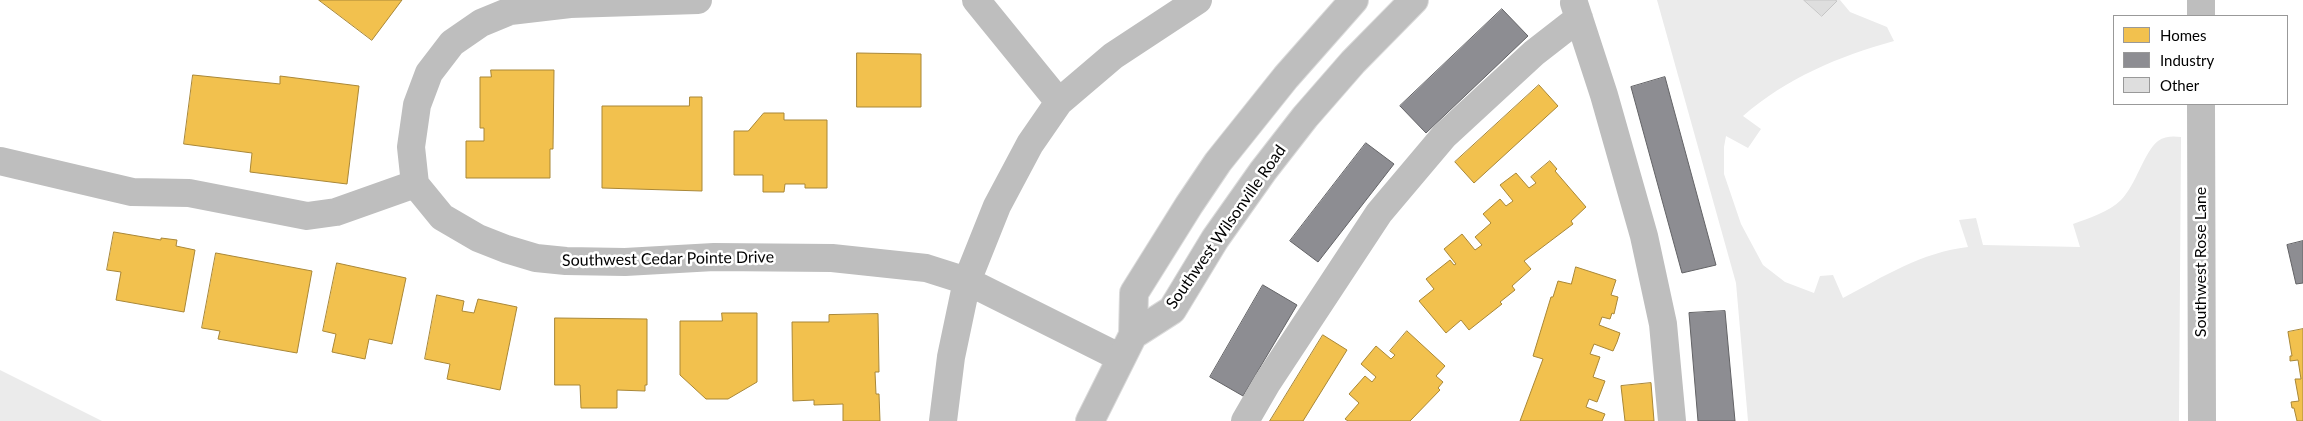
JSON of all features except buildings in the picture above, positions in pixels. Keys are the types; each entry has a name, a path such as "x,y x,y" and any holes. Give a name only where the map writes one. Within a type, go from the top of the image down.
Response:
{"street":[{"path":"0,161 132,192 189,193 307,216 336,212 415,184 411,147 417,105 429,73 452,43 481,23 510,11 570,4 698,0"},
{"path":"976,0 1059,102"},
{"path":"943,421 951,357 967,281 1012,174 1059,102 1113,56 1198,0"},
{"path":"1090,421 1127,347 1134,293 1189,205 1218,162 1286,77 1354,0"},
{"name":"Southwest Wilsonville Road","path":"1127,347 1172,310 1215,239 1263,171 1305,117 1353,62 1414,0"},
{"path":"2201,0 2201,15"},
{"path":"1245,421 1267,383 1379,213 1444,136 1534,53 1576,9 1644,236 1663,324 1672,421"},
{"name":"Southwest Rose Lane","path":"2201,105 2202,421"},
{"name":"Southwest Cedar Pointe Drive","path":"415,184 442,217 478,238 536,258 566,261 625,262 714,257 832,258 926,268 967,281 1127,347"}],"shaded area":[{"path":"1657,0 1804,0 1822,16 1836,2 1835,0 1840,0 1850,12 1887,27 1894,41 1853,54 1814,70 1777,90 1743,116 1761,129 1748,148 1726,136 1724,174 1741,224 1763,265 1785,282 1814,293 1820,276 1833,275 1843,298 1903,266 1935,254 1968,247 1959,220 1976,218 1983,245 2080,247 2073,224 2111,208 2121,200 2153,146 2163,138 2181,137 2179,421 1748,421 1736,283"},
{"path":"0,370 102,421 0,421"}]}
